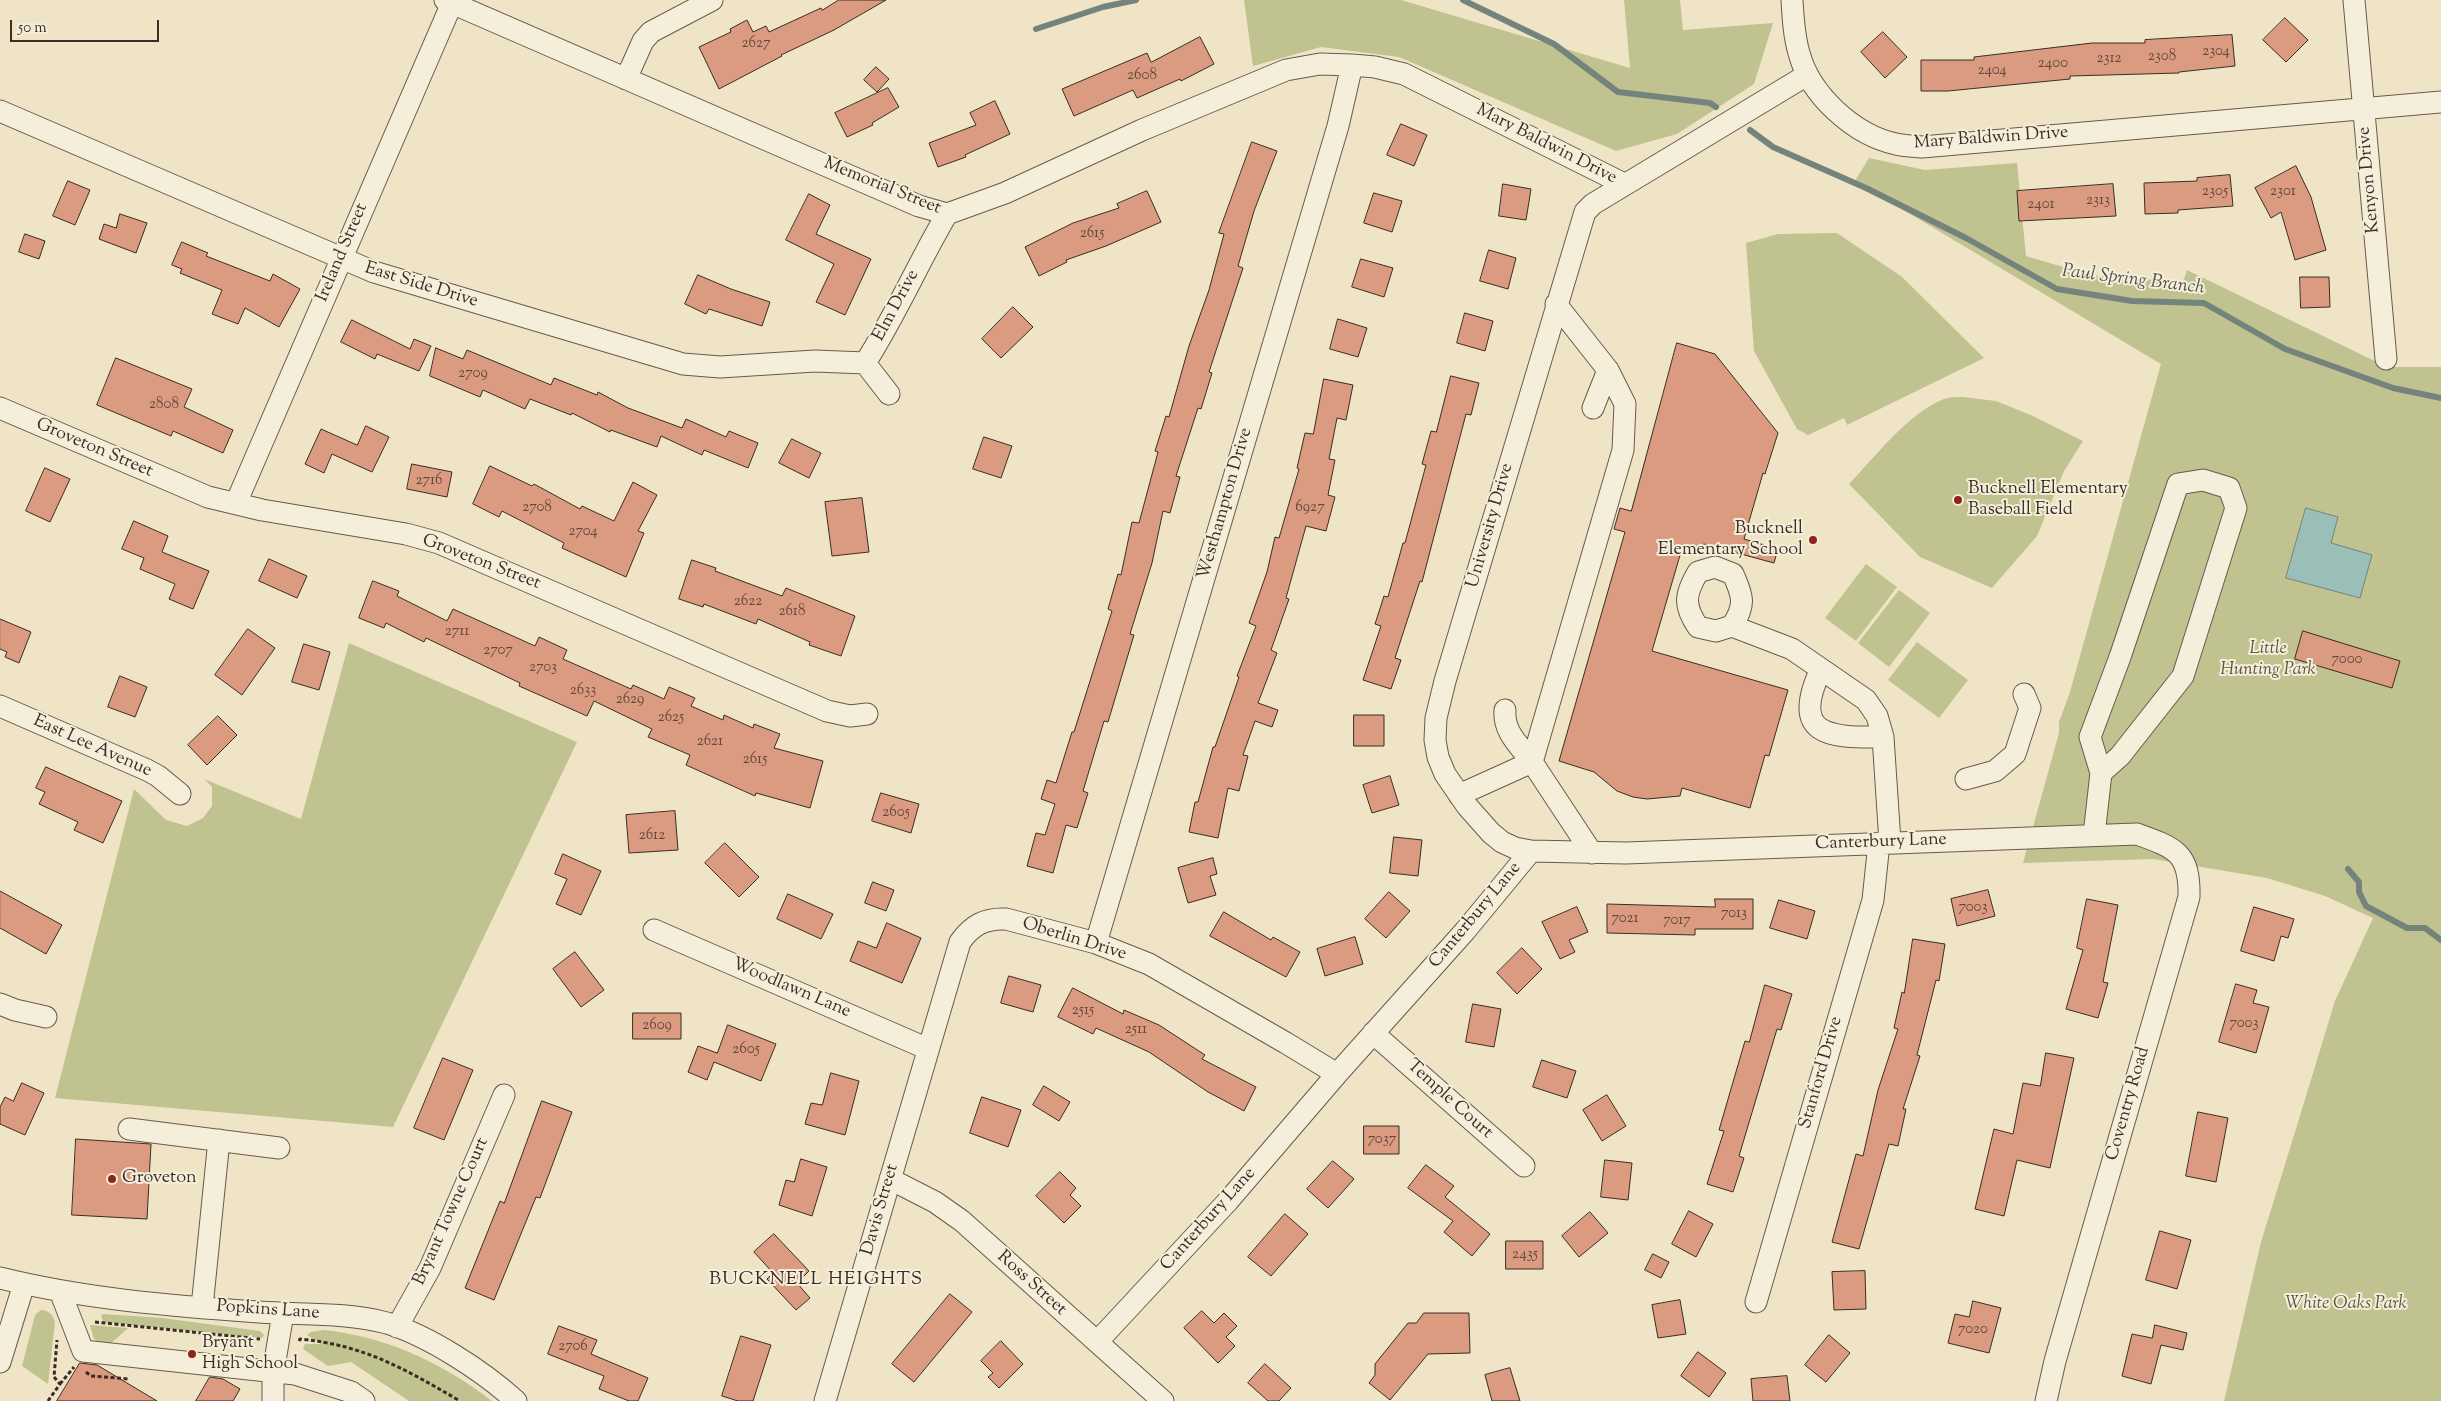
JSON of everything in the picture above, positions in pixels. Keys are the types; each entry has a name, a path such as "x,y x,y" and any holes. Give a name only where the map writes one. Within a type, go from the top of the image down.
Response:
{"street":[{"path":"626,79 644,41 651,32 712,0"},
{"path":"1792,0 1799,54 1807,75"},
{"name":"Kenyon Drive","path":"2354,0 2386,359"},
{"name":"Memorial Street","path":"448,2 919,206 947,214 1005,192 1142,130 1286,70 1320,64 1352,65"},
{"name":"Ireland Street","path":"236,503 341,259 448,2"},
{"name":"Mary Baldwin Drive","path":"1352,65 1375,67 1404,74 1624,184 1807,75 1839,113 1868,134 1895,144 1922,147 2441,102"},
{"name":"Westhampton Drive","path":"1096,943 1338,126 1352,65"},
{"name":"East Side Drive","path":"0,111 374,272 683,364 720,367 815,361 865,363"},
{"name":"University Drive","path":"1531,851 1502,842 1491,833 1459,795 1445,774 1438,757 1435,740 1436,718 1445,681 1556,304 1585,212 1593,204 1624,184"},
{"name":"Elm Drive","path":"889,394 865,363 886,330 925,250 947,214"},
{"path":"1459,795 1532,762 1623,450 1625,404 1608,370 1556,304"},
{"path":"1593,408 1608,370"},
{"name":"Groveton Street","path":"0,408 208,497 262,510 406,534 439,543 827,711 850,716 867,714"},
{"path":"2094,835 2101,773 2090,738 2120,656 2178,484 2203,480 2230,488 2236,508 2183,676 2120,756 2101,773"},
{"name":"Stanford Drive","path":"1732,626 1792,649 1866,700 1877,716 1883,738 1885,843 1873,900 1756,1302"},
{"path":"1822,669 1811,691 1810,710 1816,725 1828,734 1855,738 1883,738"},
{"path":"1966,779 1995,772 2015,754 2030,708 2024,694"},
{"name":"East Lee Avenue","path":"0,706 146,770 158,776 180,794"},
{"path":"1505,710 1504,721 1508,731 1532,762 1592,853"},
{"name":"Canterbury Lane","path":"1097,1342 1228,1202 1337,1074 1465,931 1531,851 1592,853 2137,834"},
{"name":"Coventry Road","path":"2046,1401 2055,1361 2189,897 2189,875 2186,865 2173,849 2137,834"},
{"name":"Oberlin Drive","path":"928,1049 960,942 968,931 980,922 1006,919 1096,943 1149,964 1337,1074"},
{"name":"Woodlawn Lane","path":"654,930 928,1049"},
{"path":"0,1004 15,1010 46,1017"},
{"name":"Temple Court","path":"1373,1033 1524,1166"},
{"name":"Davis Street","path":"825,1401 928,1049"},
{"name":"Bryant Towne Court","path":"397,1327 430,1268 504,1095"},
{"path":"129,1129 279,1148"},
{"path":"202,1307 219,1140"},
{"name":"Ross Street","path":"890,1179 935,1202 962,1221 1163,1401"},
{"name":"Popkins Lane","path":"0,1278 81,1295 202,1307 345,1316 397,1327 460,1359 491,1380 516,1401"},
{"path":"0,1362 24,1284"},
{"path":"60,1291 83,1351 295,1374 321,1391 351,1392 364,1401"},
{"path":"274,1401 274,1373 283,1313"}],"path":[{"path":"92,1318 95,1323 264,1340"},
{"path":"57,1332 54,1377 60,1384"},
{"path":"295,1374 300,1339 323,1340 373,1355 460,1401"},
{"path":"48,1401 75,1366"}],"green space":[{"path":"1244,0 1401,0 1630,68 1624,0 1680,0 1683,30 1773,23 1754,84 1677,134 1616,151 1399,57 1321,47 1253,66"},
{"path":"1869,158 1925,170 2017,163 2026,256 2090,275 2183,282 2187,270 2387,367 2441,367 2441,1401 2224,1401 2261,1242 2335,1001 2373,918 2325,896 2267,878 2153,859 2023,863 2059,733 2059,722 2070,692 2161,364 1855,181"},
{"path":"1837,233 1902,277 1984,358 1847,425 1844,418 1808,435 1797,429 1754,351 1746,243 1778,234"},
{"name":"Bucknell Elementary Baseball Field","path":"1963,397 1996,401 2031,415 2083,441 2064,471 2037,536 1992,588 1920,557 1849,484 1893,437 1918,414 1944,399"},
{"path":"1866,564 1897,587 1856,641 1825,618"},
{"path":"1899,590 1930,613 1889,667 1858,643"},
{"path":"1917,642 1968,680 1939,718 1888,680"},
{"path":"349,643 577,742 393,1127 55,1098 134,789 166,820 187,826 203,818 212,806 212,787 204,779 301,819"},
{"path":"41,1310 50,1313 55,1322 48,1384 22,1366 35,1315"},
{"path":"101,1315 162,1318 260,1331 264,1335 262,1338 103,1322"},
{"path":"90,1325 128,1328 110,1344 102,1344 94,1339"},
{"path":"323,1330 369,1338 391,1345 433,1363 492,1401 409,1401 351,1362 328,1366 303,1349 305,1344 322,1344 307,1335 311,1332"}],"water":[{"path":"2306,508 2338,517 2331,543 2372,555 2360,598 2286,578"}],"building":[{"path":"839,0 886,0 834,30 781,55 719,89 699,47 731,32 730,29 747,20 753,32 766,26 769,32 821,8 822,10"},
{"path":"2285,18 2308,40 2286,62 2263,40"},
{"path":"1883,32 1907,57 1885,78 1861,52"},
{"path":"2232,35 2235,66 2179,73 2070,76 2070,79 1948,91 1921,91 1921,60 1974,60 1974,57 2092,43 2145,43 2145,40"},
{"path":"1200,37 1214,64 1181,81 1180,79 1137,98 1133,90 1074,116 1062,89 1147,53 1151,62"},
{"path":"876,67 889,79 877,92 864,80"},
{"path":"888,88 899,107 872,123 873,125 847,137 835,113"},
{"path":"995,101 1010,134 965,155 966,157 938,167 929,143 976,125 970,113"},
{"path":"1401,124 1427,135 1414,166 1387,155"},
{"path":"1252,142 1277,151 1254,211 1238,266 1243,268 1209,372 1212,373 1201,409 1198,408 1176,476 1180,477 1170,513 1163,511 1152,563 1130,634 1134,635 1108,722 1104,721 1083,791 1088,793 1077,828 1066,825 1053,873 1027,866 1036,833 1045,835 1055,804 1041,799 1047,780 1056,783 1072,732 1074,732 1112,611 1108,609 1118,574 1121,575 1132,522 1139,523 1158,452 1155,451 1166,416 1169,417 1189,346 1209,290 1224,234 1219,233"},
{"path":"2296,166 2311,197 2326,250 2295,260 2281,212 2271,218 2255,188"},
{"path":"2230,175 2233,206 2178,210 2178,213 2145,214 2144,183 2197,181 2197,178"},
{"path":"68,181 90,190 75,225 53,216"},
{"path":"1503,184 1531,189 1526,220 1499,216"},
{"path":"2113,184 2116,216 2019,221 2017,191"},
{"path":"1147,191 1161,222 1106,246 1066,260 1067,262 1039,276 1025,247 1073,223 1119,208 1117,204"},
{"path":"1374,193 1402,201 1392,232 1364,223"},
{"path":"809,194 830,205 816,234 871,259 845,315 816,302 834,264 786,240"},
{"path":"120,214 147,223 136,253 99,239 104,224 116,228"},
{"path":"25,234 45,241 39,259 19,252"},
{"path":"182,242 208,253 206,256 270,281 273,274 300,289 279,327 245,308 238,324 212,314 222,290 180,273 182,269 172,265"},
{"path":"1489,250 1516,258 1508,289 1480,281"},
{"path":"1361,259 1393,268 1384,297 1352,287"},
{"path":"698,275 731,289 770,302 762,326 709,309 706,314 685,304"},
{"path":"2300,277 2329,277 2330,307 2301,308"},
{"path":"1013,307 1033,327 1001,358 982,339"},
{"path":"1465,313 1493,321 1485,351 1457,343"},
{"path":"1338,319 1367,328 1358,357 1330,349"},
{"path":"352,320 410,349 414,339 431,346 419,371 377,354 375,359 341,342"},
{"path":"1677,343 1715,354 1778,433 1765,474 1763,473 1744,539 1778,549 1774,563 1704,544 1694,548 1683,545 1652,651 1788,690 1769,756 1765,755 1750,808 1682,788 1680,796 1647,799 1633,797 1617,791 1594,772 1559,761 1625,532 1614,529 1620,508 1631,511"},
{"path":"436,348 463,359 467,350 551,385 554,378 597,395 598,392 628,408 682,428 686,419 726,437 729,431 758,443 748,468 704,450 702,455 661,436 657,447 611,430 610,432 572,413 571,415 530,399 525,409 483,390 480,397 430,376"},
{"path":"116,358 192,389 184,407 233,430 223,453 173,431 171,436 97,405"},
{"path":"1451,376 1479,383 1471,415 1466,414 1422,582 1420,581 1395,658 1401,660 1391,689 1363,680 1381,626 1375,624 1384,596 1388,597 1403,543 1405,543 1426,465 1422,464 1431,431 1436,432"},
{"path":"1324,379 1353,385 1346,420 1337,418 1329,459 1335,460 1328,495 1335,497 1326,531 1306,526 1286,598 1289,599 1271,650 1277,653 1258,703 1278,710 1272,727 1255,721 1243,755 1248,756 1239,791 1228,788 1218,838 1189,832 1195,802 1198,802 1213,747 1215,747 1239,677 1237,676 1256,626 1249,623 1267,572 1275,537 1279,538 1299,469 1297,468 1305,433 1313,434"},
{"path":"366,426 389,437 372,472 332,454 324,473 305,464 321,429 357,445"},
{"path":"984,437 1012,446 1001,478 973,469"},
{"path":"792,439 821,453 809,478 779,463"},
{"path":"412,464 452,472 447,497 407,489"},
{"path":"490,466 532,486 534,484 580,509 582,506 614,521 633,482 657,495 638,531 644,533 626,577 562,548 564,543 502,511 499,517 473,504"},
{"path":"45,468 70,479 50,522 26,511"},
{"path":"862,498 869,552 832,556 825,502"},
{"path":"134,521 168,536 162,552 209,571 193,609 169,599 175,584 140,569 144,558 122,549"},
{"path":"269,559 307,576 297,598 259,581"},
{"path":"692,560 716,568 715,571 782,596 786,588 855,616 841,656 809,645 810,642 758,619 756,624 704,604 703,607 679,599"},
{"path":"373,581 399,591 397,596 447,621 453,609 535,646 539,637 567,650 563,659 631,689 633,685 664,699 669,687 695,698 691,706 723,720 724,715 753,728 754,724 780,734 774,748 823,761 810,808 756,793 755,796 686,765 690,755 648,737 652,729 594,701 587,716 519,686 520,683 426,638 424,642 386,623 384,628 359,618"},
{"path":"0,619 31,632 19,663 5,657 7,652 0,649"},
{"path":"248,629 275,648 242,695 215,675"},
{"path":"2303,631 2400,661 2392,688 2295,659"},
{"path":"304,644 330,652 319,690 292,682"},
{"path":"120,676 147,687 135,717 108,707"},
{"path":"1354,715 1384,715 1384,746 1354,746"},
{"path":"218,716 237,735 207,765 188,745"},
{"path":"46,767 122,801 103,843 74,830 78,822 39,804 45,792 36,788"},
{"path":"1390,776 1399,805 1372,813 1363,785"},
{"path":"881,793 919,804 911,833 872,821"},
{"path":"675,811 678,850 629,853 626,815"},
{"path":"1394,837 1422,840 1418,876 1390,873"},
{"path":"725,843 759,877 739,897 705,863"},
{"path":"563,854 601,871 581,915 556,904 567,879 555,874"},
{"path":"1213,858 1217,874 1210,876 1216,895 1188,903 1178,868"},
{"path":"873,882 894,890 886,911 865,903"},
{"path":"1988,890 1995,916 1957,926 1951,899"},
{"path":"0,891 62,925 46,954 0,928"},
{"path":"1389,892 1410,911 1386,938 1365,919"},
{"path":"788,894 833,914 821,939 777,919"},
{"path":"1715,899 1753,899 1753,929 1695,929 1695,935 1607,933 1607,904 1715,907"},
{"path":"2087,899 2118,905 2103,982 2108,983 2098,1018 2066,1009 2083,950 2077,948"},
{"path":"1779,900 1815,911 1807,939 1770,928"},
{"path":"1577,907 1588,932 1569,940 1575,952 1560,959 1542,922"},
{"path":"2254,907 2294,919 2288,938 2281,936 2274,961 2241,951"},
{"path":"1224,912 1271,940 1273,937 1300,952 1286,977 1210,936"},
{"path":"887,923 921,938 902,983 850,961 858,941 876,948"},
{"path":"1355,937 1363,964 1325,976 1317,949"},
{"path":"1913,939 1945,944 1939,981 1936,980 1917,1055 1920,1056 1903,1109 1906,1109 1898,1146 1889,1144 1859,1249 1832,1242 1856,1154 1863,1156 1878,1090 1898,1029 1894,1028 1902,992 1904,993"},
{"path":"1522,948 1542,969 1517,994 1497,973"},
{"path":"575,952 604,990 581,1007 553,969"},
{"path":"1009,976 1041,985 1033,1012 1001,1003"},
{"path":"2236,984 2257,990 2253,1003 2269,1007 2256,1053 2219,1042"},
{"path":"1765,985 1792,994 1781,1030 1777,1029 1739,1156 1744,1158 1733,1192 1707,1184 1724,1131 1719,1130 1745,1041 1749,1042"},
{"path":"1073,988 1123,1014 1124,1010 1159,1025 1205,1055 1202,1059 1256,1087 1244,1111 1208,1092 1149,1052 1096,1028 1093,1034 1058,1017"},
{"path":"1473,1004 1501,1009 1494,1047 1466,1042"},
{"path":"633,1013 681,1013 681,1039 633,1039"},
{"path":"728,1025 776,1044 761,1081 714,1062 707,1080 688,1072 698,1046 717,1053"},
{"path":"2046,1053 2074,1058 2050,1168 2017,1160 2004,1216 1975,1209 1994,1129 2013,1134 2023,1083 2040,1086"},
{"path":"443,1058 473,1070 444,1140 414,1128"},
{"path":"1542,1060 1576,1071 1567,1098 1533,1087"},
{"path":"831,1073 859,1081 845,1135 805,1124 811,1103 822,1105"},
{"path":"22,1083 44,1093 25,1135 0,1124 0,1107 5,1097 13,1101"},
{"path":"1044,1086 1070,1102 1059,1121 1033,1105"},
{"path":"1607,1095 1626,1126 1602,1141 1583,1110"},
{"path":"982,1097 1021,1110 1008,1147 970,1133"},
{"path":"542,1101 572,1112 540,1198 536,1197 494,1300 465,1288 500,1201 504,1203"},
{"path":"2198,1112 2228,1118 2216,1182 2186,1176"},
{"path":"1364,1126 1399,1126 1399,1154 1364,1154"},
{"name":"Groveton","path":"76,1139 151,1144 147,1219 72,1215"},
{"path":"801,1159 827,1167 812,1216 779,1205 786,1180 794,1182"},
{"path":"1605,1160 1632,1163 1628,1200 1601,1197"},
{"path":"1333,1161 1354,1179 1328,1208 1307,1189"},
{"path":"1426,1165 1454,1186 1445,1197 1490,1234 1472,1256 1444,1232 1453,1221 1408,1188"},
{"path":"1060,1172 1076,1188 1070,1195 1081,1206 1064,1223 1036,1196"},
{"path":"1689,1211 1713,1224 1696,1257 1672,1244"},
{"path":"1590,1212 1608,1233 1579,1257 1562,1236"},
{"path":"1285,1214 1308,1234 1271,1276 1248,1257"},
{"path":"2160,1231 2191,1240 2177,1289 2146,1280"},
{"path":"774,1234 809,1271 797,1283 810,1298 796,1310 767,1279 773,1273 754,1252"},
{"path":"1506,1241 1543,1241 1543,1269 1506,1269"},
{"path":"1653,1254 1669,1262 1661,1278 1645,1270"},
{"path":"1865,1271 1866,1309 1834,1310 1832,1272"},
{"path":"950,1294 972,1312 914,1382 892,1364"},
{"path":"1680,1300 1686,1334 1658,1338 1652,1305"},
{"path":"1973,1301 2001,1308 1989,1353 1948,1343 1955,1314 1969,1317"},
{"path":"1202,1311 1214,1323 1224,1313 1237,1326 1226,1337 1235,1346 1218,1363 1184,1328"},
{"path":"1424,1313 1469,1313 1470,1353 1428,1354 1390,1400 1369,1383 1375,1375 1375,1364 1408,1323 1416,1323"},
{"path":"2155,1325 2187,1333 2183,1350 2161,1345 2151,1384 2122,1376 2132,1334 2152,1338"},
{"path":"559,1326 597,1340 591,1354 648,1378 638,1401 629,1401 599,1389 604,1376 548,1354"},
{"path":"1829,1335 1850,1353 1826,1382 1805,1365"},
{"path":"741,1336 771,1345 753,1401 738,1401 722,1396"},
{"path":"1001,1341 1023,1364 999,1388 988,1377 993,1373 981,1361"},
{"path":"1698,1352 1726,1373 1709,1397 1681,1376"},
{"path":"80,1363 97,1365 157,1401 57,1401"},
{"path":"1265,1364 1291,1388 1279,1401 1268,1401 1248,1383"},
{"path":"1510,1368 1520,1401 1492,1401 1485,1375"},
{"path":"1787,1376 1790,1401 1753,1401 1751,1379"},
{"path":"210,1377 223,1379 240,1389 233,1401 196,1401"}],"waterway":[{"name":"Paul Spring Branch","path":"1036,29 1103,7 1136,0"},
{"name":"Paul Spring Branch","path":"1463,0 1554,44 1618,92 1710,103 1716,107"},
{"name":"Paul Spring Branch","path":"1750,130 1773,147 1866,188 1966,238 2057,289 2132,301 2204,303 2285,349 2393,388 2441,398"},
{"name":"Paul Spring Branch","path":"2348,869 2359,882 2359,892 2366,906 2407,928 2425,928 2441,940"}],"place":[{"name":"Bucknell Elementary Baseball Field","path":"1958,500"},
{"name":"Bucknell Elementary School","path":"1813,540"},
{"name":"Groveton","path":"112,1179"},
{"name":"Bryant High School","path":"192,1354"}],"district":[{"name":"BUCKNELL HEIGHTS","path":"816,1281"}],"park label":[{"name":"Little Hunting Park","path":"2268,660"},
{"name":"White Oaks Park","path":"2346,1305"}]}
